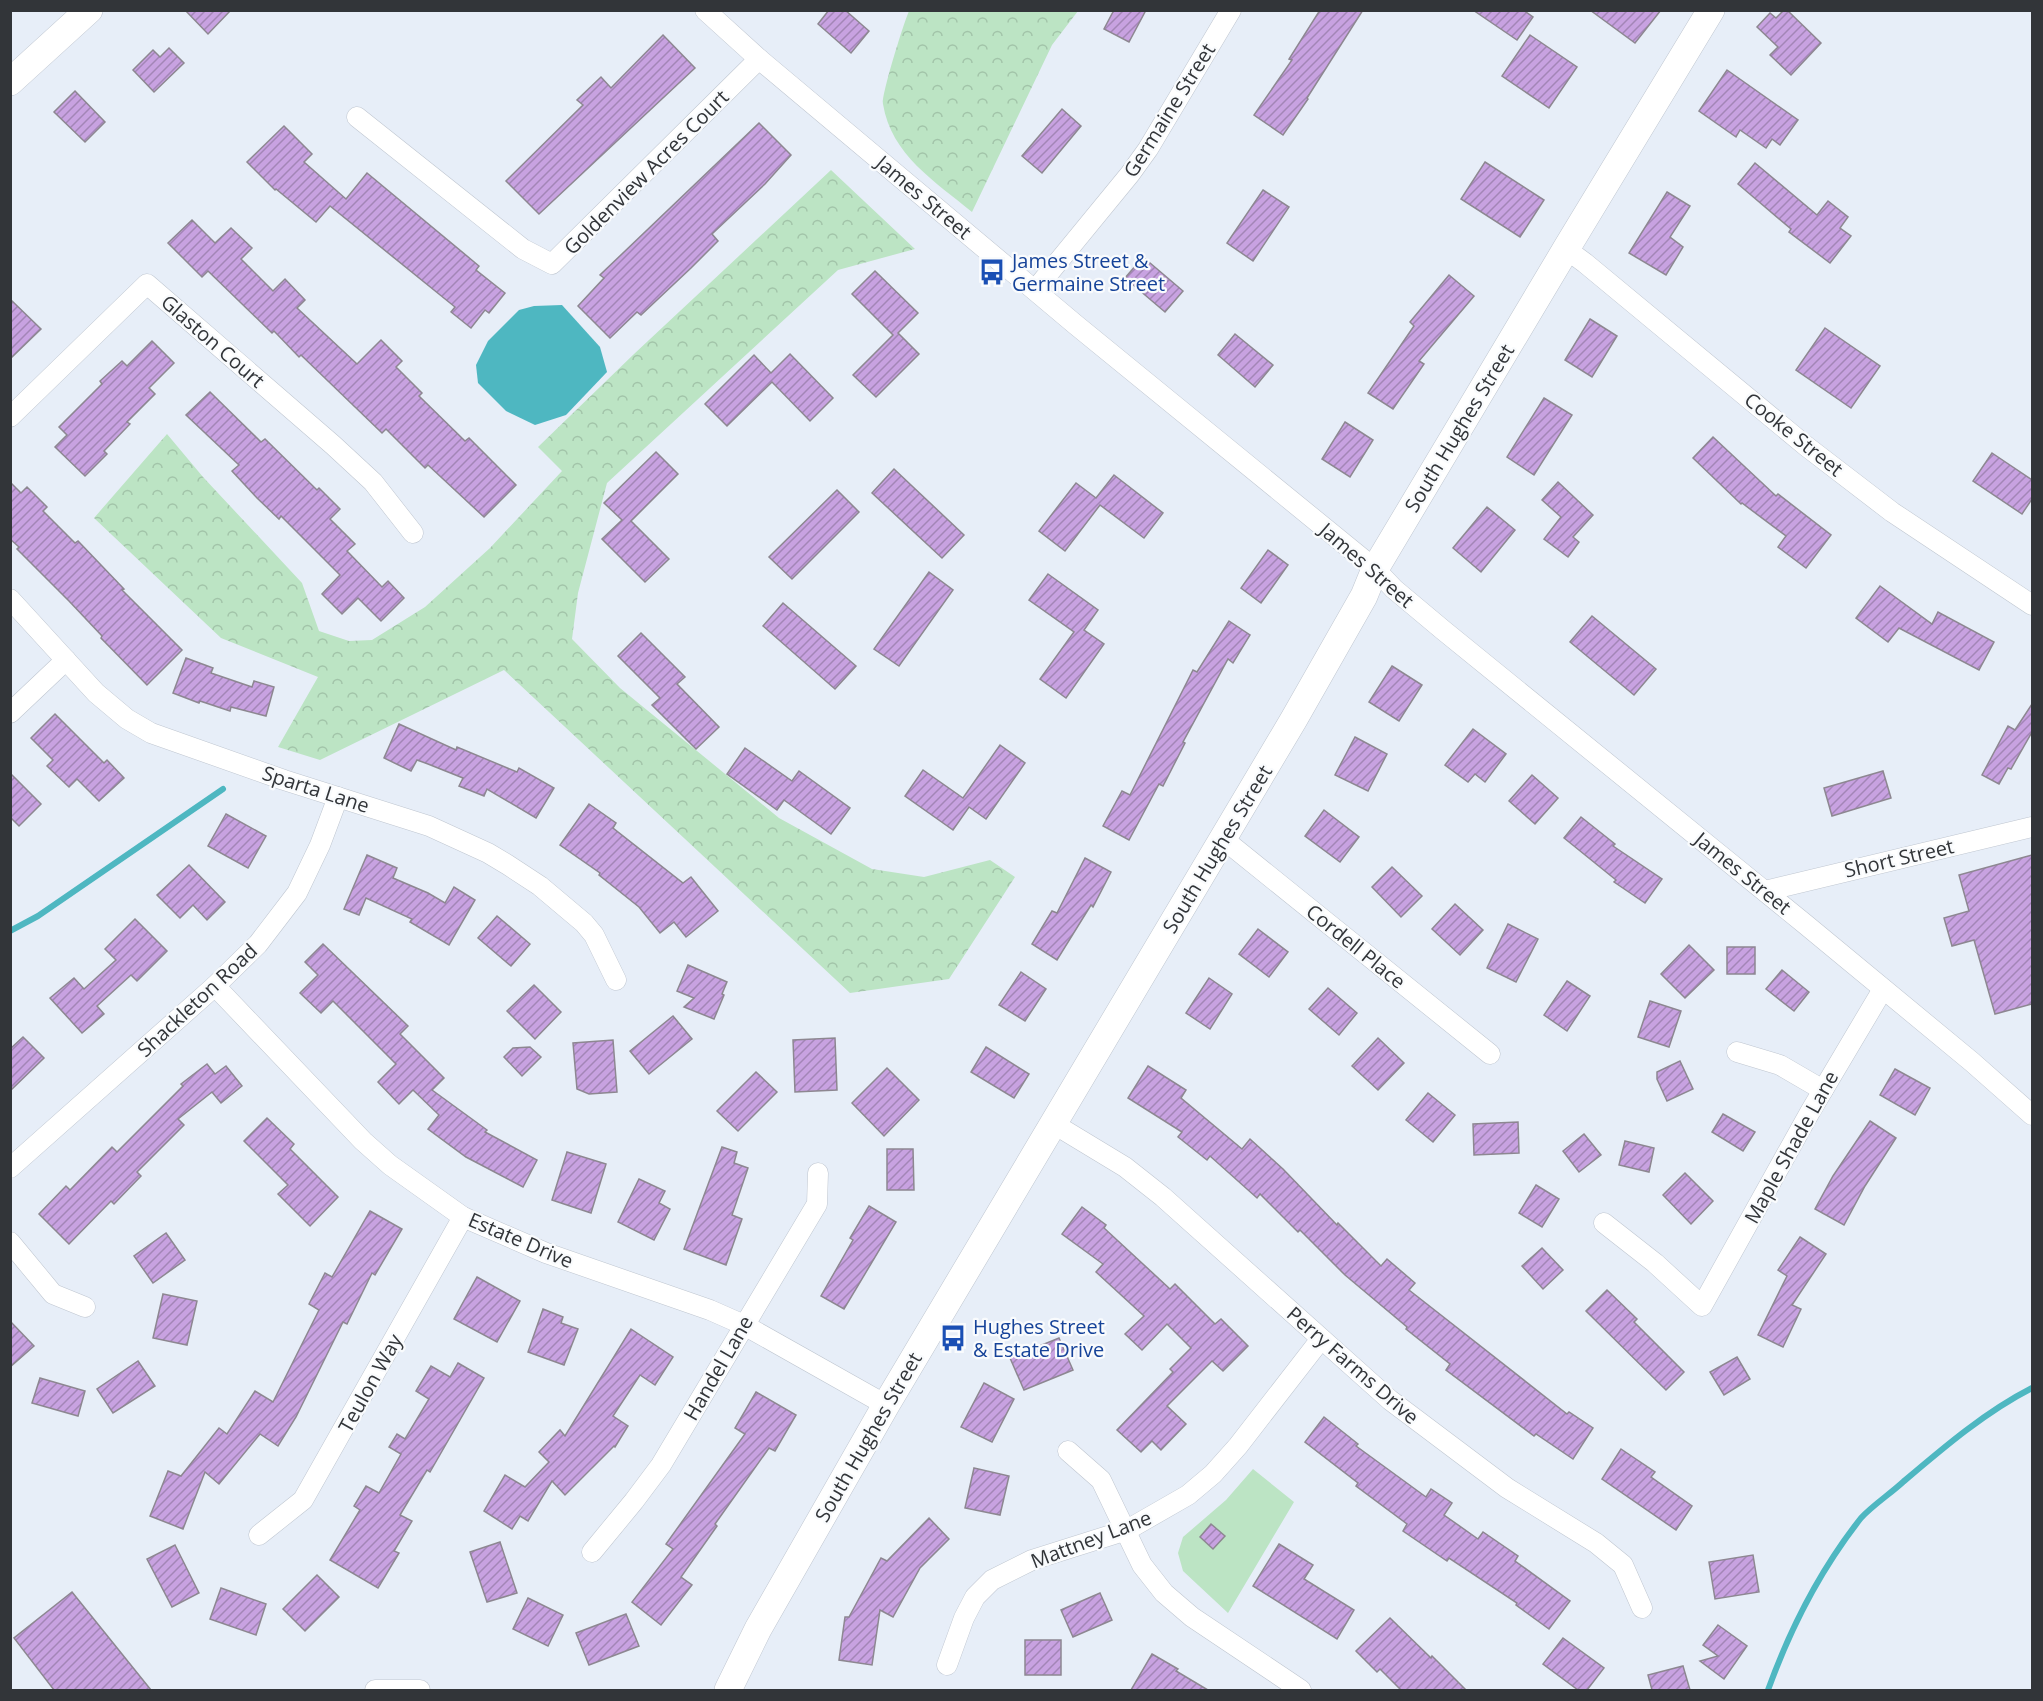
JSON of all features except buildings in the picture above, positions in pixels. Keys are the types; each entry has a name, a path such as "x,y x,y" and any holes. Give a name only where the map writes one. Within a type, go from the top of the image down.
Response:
{"street":[{"path":"10,82 89,10"},
{"name":"James Street","path":"705,10 759,59 1035,290 1375,569 1394,589 1765,891 2032,1115"},
{"name":"Germaine Street","path":"1035,290 1148,149 1231,10"},
{"name":"South Hughes Street","path":"728,1690 758,1629 886,1405 1294,719 1359,607 1375,569 1711,10"},
{"name":"Goldenview Acres Court","path":"357,117 523,249 552,264 759,59"},
{"name":"Cooke Street","path":"1566,249 1806,446 1892,512 2032,605"},
{"name":"Glaston Court","path":"10,417 147,284 373,482 413,532"},
{"name":"Sparta Lane","path":"10,599 112,708 151,733 446,833 488,853 532,881 571,911 594,935 616,980"},
{"path":"10,713 66,660"},
{"name":"Shackleton Road","path":"10,1168 215,986 258,944 297,893 320,845 338,797"},
{"name":"Short Street","path":"1765,891 2032,827"},
{"name":"Cordell Place","path":"1222,838 1490,1054"},
{"name":"Estate Drive","path":"215,986 363,1141 398,1171 463,1217 546,1253 710,1310 744,1325 886,1405"},
{"name":"Maple Shade Lane","path":"1604,1223 1655,1263 1702,1306 1823,1090 1883,989"},
{"path":"1737,1052 1780,1065 1823,1090"},
{"name":"Perry Farms Drive","path":"1054,1124 1125,1167 1153,1189 1390,1400 1431,1432 1507,1488 1596,1543 1623,1565 1642,1608"},
{"name":"Handel Lane","path":"592,1552 661,1465 818,1204 818,1173"},
{"name":"Teulon Way","path":"259,1535 303,1500 463,1217"},
{"path":"10,1242 53,1294 85,1307"},
{"name":"Mattney Lane","path":"947,1665 963,1618 975,1597 992,1580 1032,1560 1127,1530 1188,1496 1213,1474 1238,1446 1322,1339"},
{"path":"1068,1451 1101,1480 1142,1564 1164,1593 1192,1617 1300,1690"},
{"path":"375,1690 420,1690"}],"green space":[{"path":"909,11 1078,11 1052,45 972,212 917,166 895,138 888,122 883,98"},
{"path":"831,170 915,249 838,270 607,483 578,593 572,639 620,688 779,818 872,869 924,877 990,860 1015,877 949,979 850,993 504,670 320,760 278,747 318,677 221,638 94,518 167,434 203,477 302,583 319,631 349,641 372,640 425,607 490,548 562,471 538,447"},
{"path":"1253,1469 1294,1502 1228,1613 1183,1571 1178,1553 1183,1537 1226,1500"}],"water":[{"path":"562,305 600,347 607,372 566,415 535,425 506,411 478,383 476,365 488,341 519,310 534,306"}],"waterway":[{"path":"10,931 38,916 223,789"},
{"path":"1768,1690 1807,1601 1832,1558 1861,1518 1965,1431 2032,1388"}],"place":[{"name":"James Street & Germaine Street","path":"992,272"},
{"name":"Hughes Street & Estate Drive","path":"953,1338"}]}
